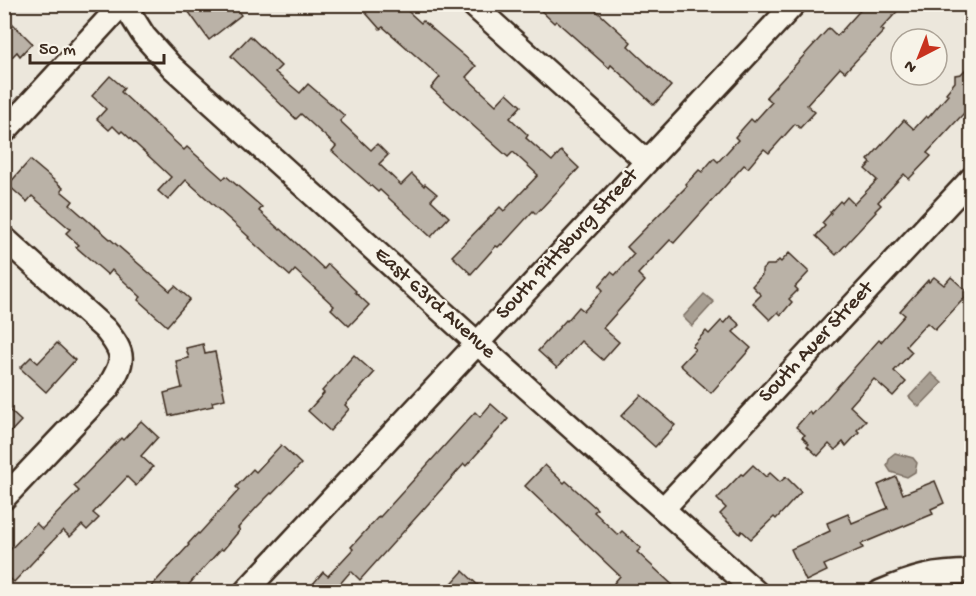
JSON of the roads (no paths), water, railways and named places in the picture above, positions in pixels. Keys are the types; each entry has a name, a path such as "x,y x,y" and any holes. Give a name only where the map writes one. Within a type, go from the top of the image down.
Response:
{"street":[{"path":"4,132 123,4"},
{"name":"East 63rd Avenue","path":"123,4 144,36 172,67 756,591"},
{"path":"472,4 646,161"},
{"name":"South Pittsburg Street","path":"245,591 794,4"},
{"name":"South Auer Street","path":"663,509 972,178"},
{"path":"4,238 105,328 118,345 121,358 118,372 108,388 4,498"},
{"path":"880,591 927,574 972,572"}]}
